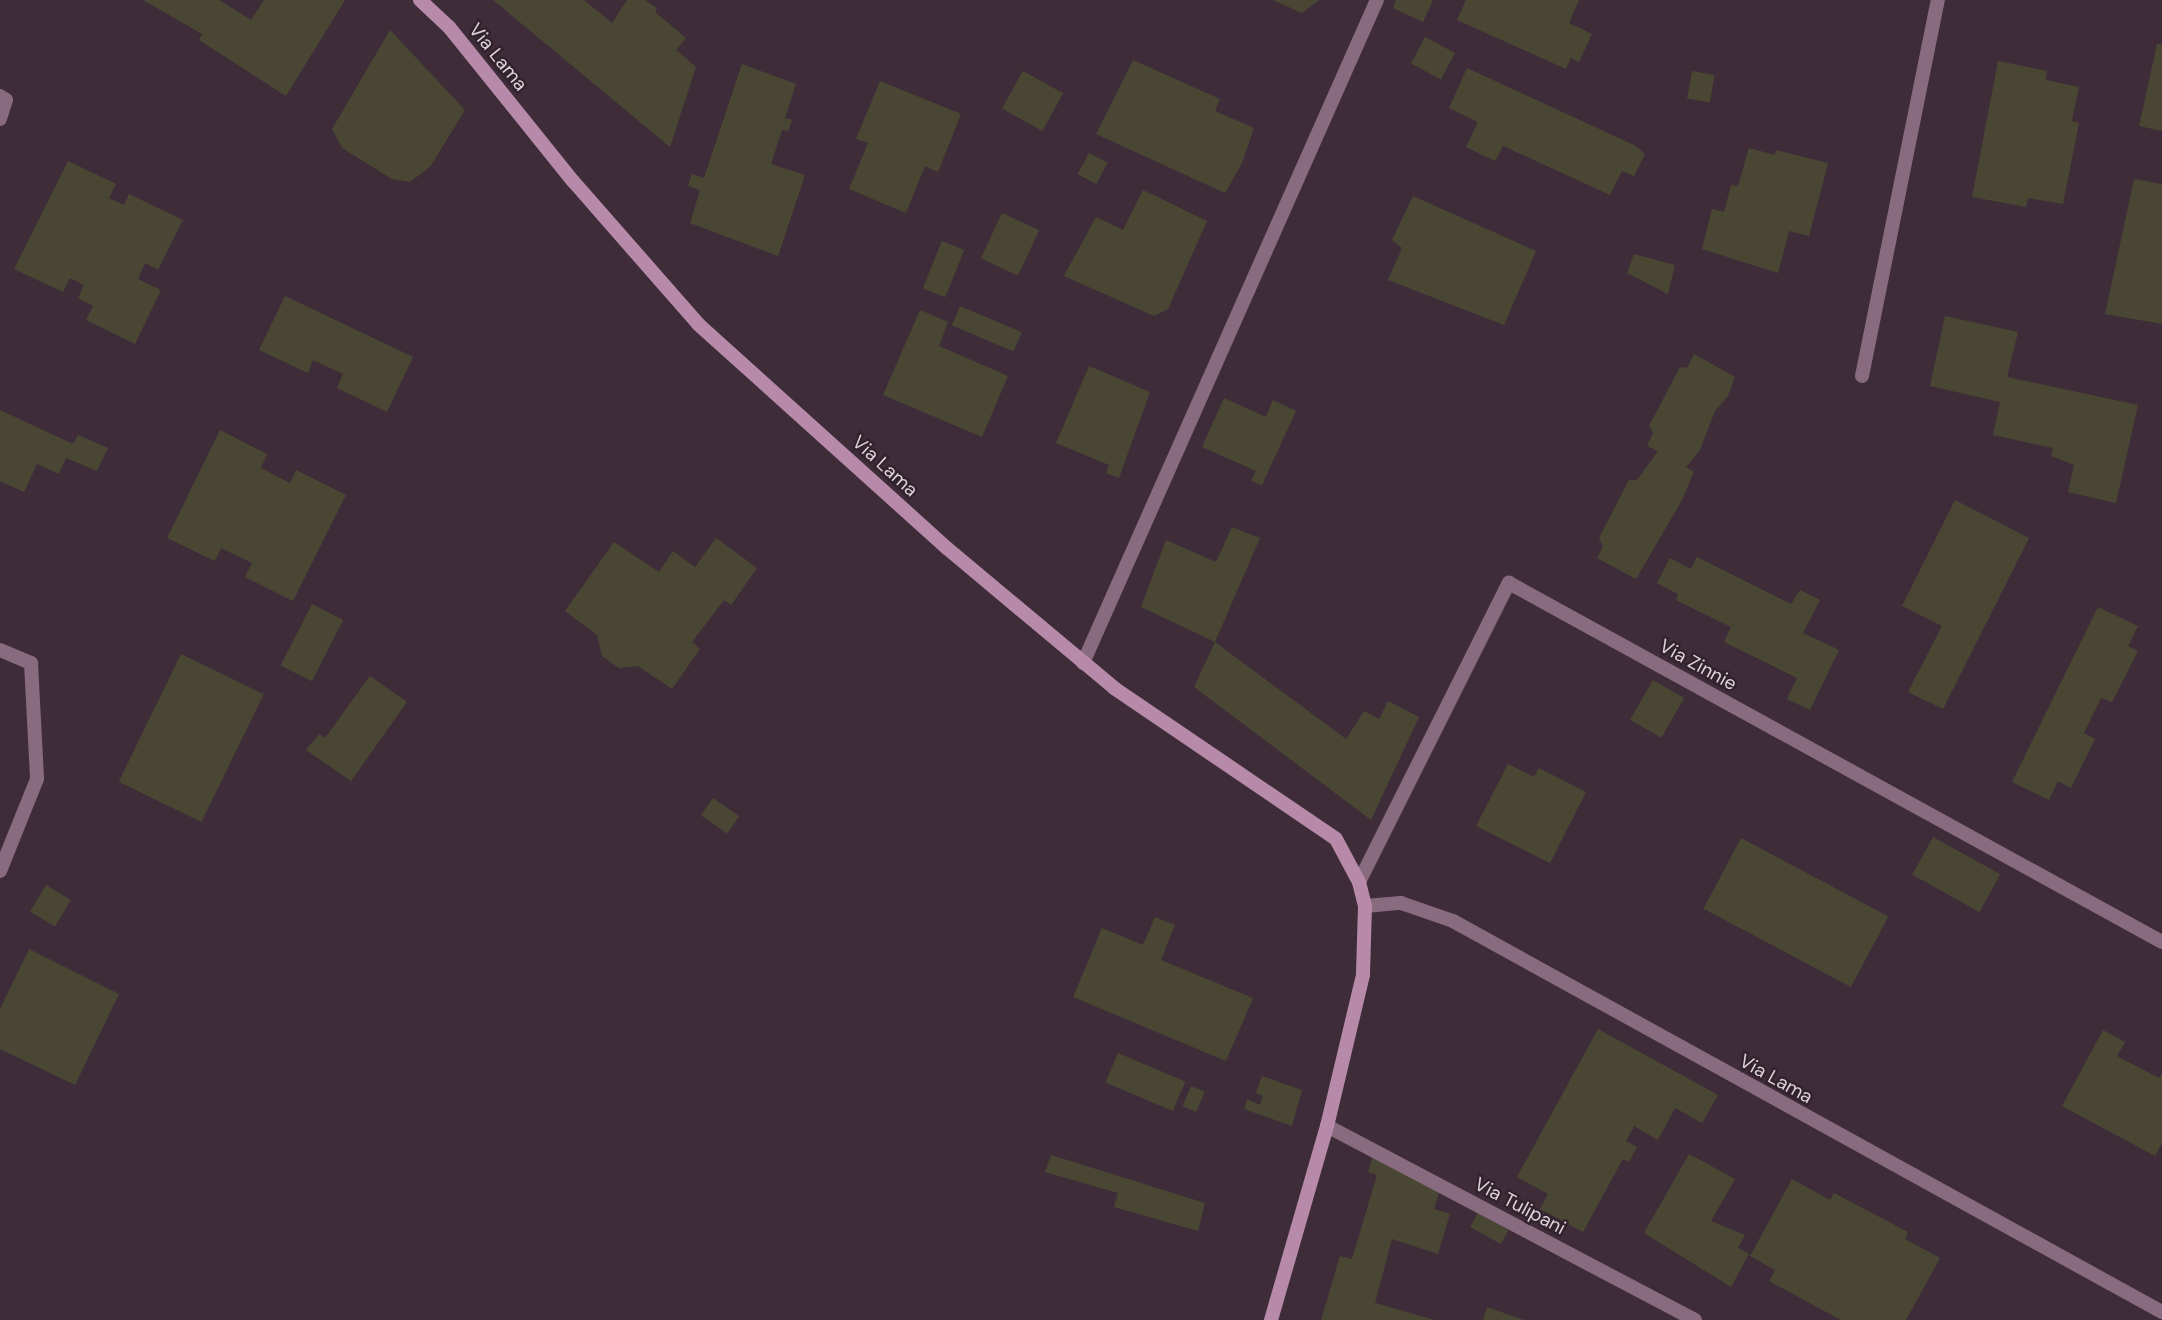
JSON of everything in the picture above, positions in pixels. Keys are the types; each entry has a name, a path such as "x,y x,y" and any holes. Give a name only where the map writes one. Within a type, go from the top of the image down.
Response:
{"street":[{"name":"Via Lama","path":"420,0 449,27 573,181 698,324 948,549 1083,663 1114,688 1336,839 1359,882 1365,906 1363,975 1327,1126 1271,1320"},
{"path":"1083,663 1377,0"},
{"path":"1862,376 1938,0"},
{"path":"0,96 6,100 0,119"},
{"name":"Via Zinnie","path":"1359,882 1509,583 2162,942"},
{"path":"0,650 31,663 37,779 0,871"},
{"name":"Via Lama","path":"1365,906 1401,904 1453,920 2162,1312"},
{"name":"Via Tulipani","path":"1327,1126 1695,1320"}],"building":[{"path":"143,0 219,0 251,20 264,0 345,0 286,96 199,40 202,34"},
{"path":"493,0 584,0 612,23 627,0 645,0 657,8 655,12 686,38 676,50 696,67 670,147"},
{"path":"1273,0 1319,0 1302,13"},
{"path":"1396,0 1433,0 1423,22 1393,8"},
{"path":"1466,0 1579,0 1569,23 1592,34 1579,62 1571,58 1566,69 1457,20"},
{"path":"390,30 465,110 430,167 410,182 392,179 342,148 332,129"},
{"path":"1425,37 1455,53 1441,79 1411,63"},
{"path":"2157,44 2162,44 2162,131 2139,126"},
{"path":"1133,60 1220,99 1215,111 1254,128 1242,163 1225,193 1096,134"},
{"path":"1998,61 2047,71 2046,80 2079,87 2072,121 2079,123 2063,204 2028,198 2026,207 1972,197"},
{"path":"742,64 796,84 785,118 792,120 788,131 782,130 771,164 805,175 778,256 690,223 700,190 688,186 692,174 704,178"},
{"path":"1467,68 1634,145 1645,154 1634,176 1622,171 1610,195 1503,146 1495,161 1466,147 1478,122 1449,108"},
{"path":"1023,71 1063,93 1042,131 1002,109"},
{"path":"1692,71 1715,75 1710,103 1687,99"},
{"path":"880,81 961,114 938,172 925,166 906,213 849,189 868,143 856,139"},
{"path":"1749,148 1775,155 1776,150 1828,163 1809,236 1789,231 1778,273 1702,249 1712,209 1724,212 1731,185 1738,186"},
{"path":"1089,153 1108,163 1096,184 1078,174"},
{"path":"68,161 116,184 109,198 124,205 129,194 183,220 158,270 145,263 138,279 161,290 135,344 86,320 93,306 78,298 84,285 70,278 63,292 14,269"},
{"path":"2134,179 2162,184 2162,324 2105,314"},
{"path":"1143,190 1207,221 1168,309 1154,316 1064,276 1096,217 1123,230"},
{"path":"1413,196 1536,251 1504,325 1388,280 1402,248 1392,240"},
{"path":"1002,213 1039,230 1018,276 981,258"},
{"path":"942,241 964,250 945,297 923,288"},
{"path":"1634,254 1675,265 1668,294 1627,273"},
{"path":"285,296 413,357 387,412 337,388 343,374 313,360 308,373 259,350"},
{"path":"960,306 1022,332 1013,352 952,325"},
{"path":"920,310 948,322 939,346 1008,376 982,437 883,395"},
{"path":"1945,316 2018,332 2007,377 2138,405 2116,503 2068,492 2074,465 2051,456 2053,448 1993,435 2000,402 1930,386"},
{"path":"1694,354 1735,377 1728,396 1715,411 1700,450 1686,467 1694,472 1681,502 1636,579 1597,558 1603,546 1599,538 1629,480 1637,480 1658,451 1647,446 1653,433 1649,426 1680,367 1687,368"},
{"path":"1089,366 1150,392 1119,478 1106,473 1109,465 1056,443"},
{"path":"1224,398 1266,417 1273,400 1296,411 1262,485 1251,481 1256,471 1202,447"},
{"path":"0,410 73,444 78,435 108,448 97,471 66,458 59,474 37,464 24,492 0,481"},
{"path":"220,430 267,454 261,468 290,483 296,470 346,495 293,601 245,577 252,563 221,548 215,561 167,538"},
{"path":"1955,500 2029,538 1943,709 1908,692 1942,626 1902,606"},
{"path":"1232,527 1260,538 1215,642 1141,607 1166,540 1216,562"},
{"path":"716,538 757,568 731,605 724,600 692,642 700,649 672,689 638,666 619,668 602,656 597,635 565,611 614,542 659,572 673,551 695,567"},
{"path":"1697,557 1791,604 1800,590 1820,600 1803,633 1839,650 1810,710 1787,699 1797,678 1724,642 1731,627 1676,600 1678,594 1657,583 1670,558 1691,569"},
{"path":"312,604 343,620 312,681 281,665"},
{"path":"2098,607 2138,626 2128,646 2138,651 2112,702 2101,698 2084,733 2095,739 2071,788 2058,781 2049,800 2012,782"},
{"path":"1215,642 1346,739 1364,711 1379,719 1388,701 1419,717 1371,820 1194,687"},
{"path":"181,654 264,694 201,822 119,782"},
{"path":"370,676 407,702 351,781 306,750 319,734 325,738"},
{"path":"1653,680 1684,698 1661,738 1630,720"},
{"path":"1508,764 1534,777 1539,768 1586,792 1550,863 1476,826"},
{"path":"713,798 739,816 727,834 701,815"},
{"path":"1933,837 2000,874 1979,912 1912,875"},
{"path":"1741,838 1888,916 1851,987 1703,909"},
{"path":"46,885 71,900 55,927 30,912"},
{"path":"1155,917 1175,925 1161,960 1253,998 1226,1061 1073,997 1102,928 1143,945"},
{"path":"29,949 119,994 75,1085 0,1049 0,1009"},
{"path":"1598,1029 1718,1095 1702,1123 1675,1108 1658,1140 1634,1126 1626,1141 1637,1147 1629,1162 1623,1159 1583,1232 1540,1209 1548,1194 1517,1177"},
{"path":"2103,1030 2125,1042 2117,1056 2159,1078 2162,1073 2162,1143 2155,1156 2062,1106"},
{"path":"1118,1053 1185,1082 1173,1111 1105,1082"},
{"path":"1262,1076 1302,1090 1292,1126 1244,1109 1247,1099 1260,1105 1263,1096 1256,1093"},
{"path":"1191,1086 1205,1092 1196,1112 1182,1106"},
{"path":"1373,1154 1440,1189 1434,1209 1450,1214 1438,1254 1392,1239 1375,1303 1435,1320 1321,1320 1340,1256 1352,1259 1377,1175 1368,1172"},
{"path":"1689,1154 1735,1179 1711,1221 1745,1235 1738,1248 1749,1254 1731,1287 1644,1233"},
{"path":"1051,1155 1205,1203 1198,1231 1114,1207 1118,1193 1045,1172"},
{"path":"1792,1179 1830,1200 1834,1193 1908,1232 1905,1239 1940,1258 1906,1320 1841,1320 1769,1281 1775,1270 1750,1256"},
{"path":"1478,1213 1509,1230 1501,1244 1470,1227"},
{"path":"1487,1307 1524,1320 1483,1320"}]}
